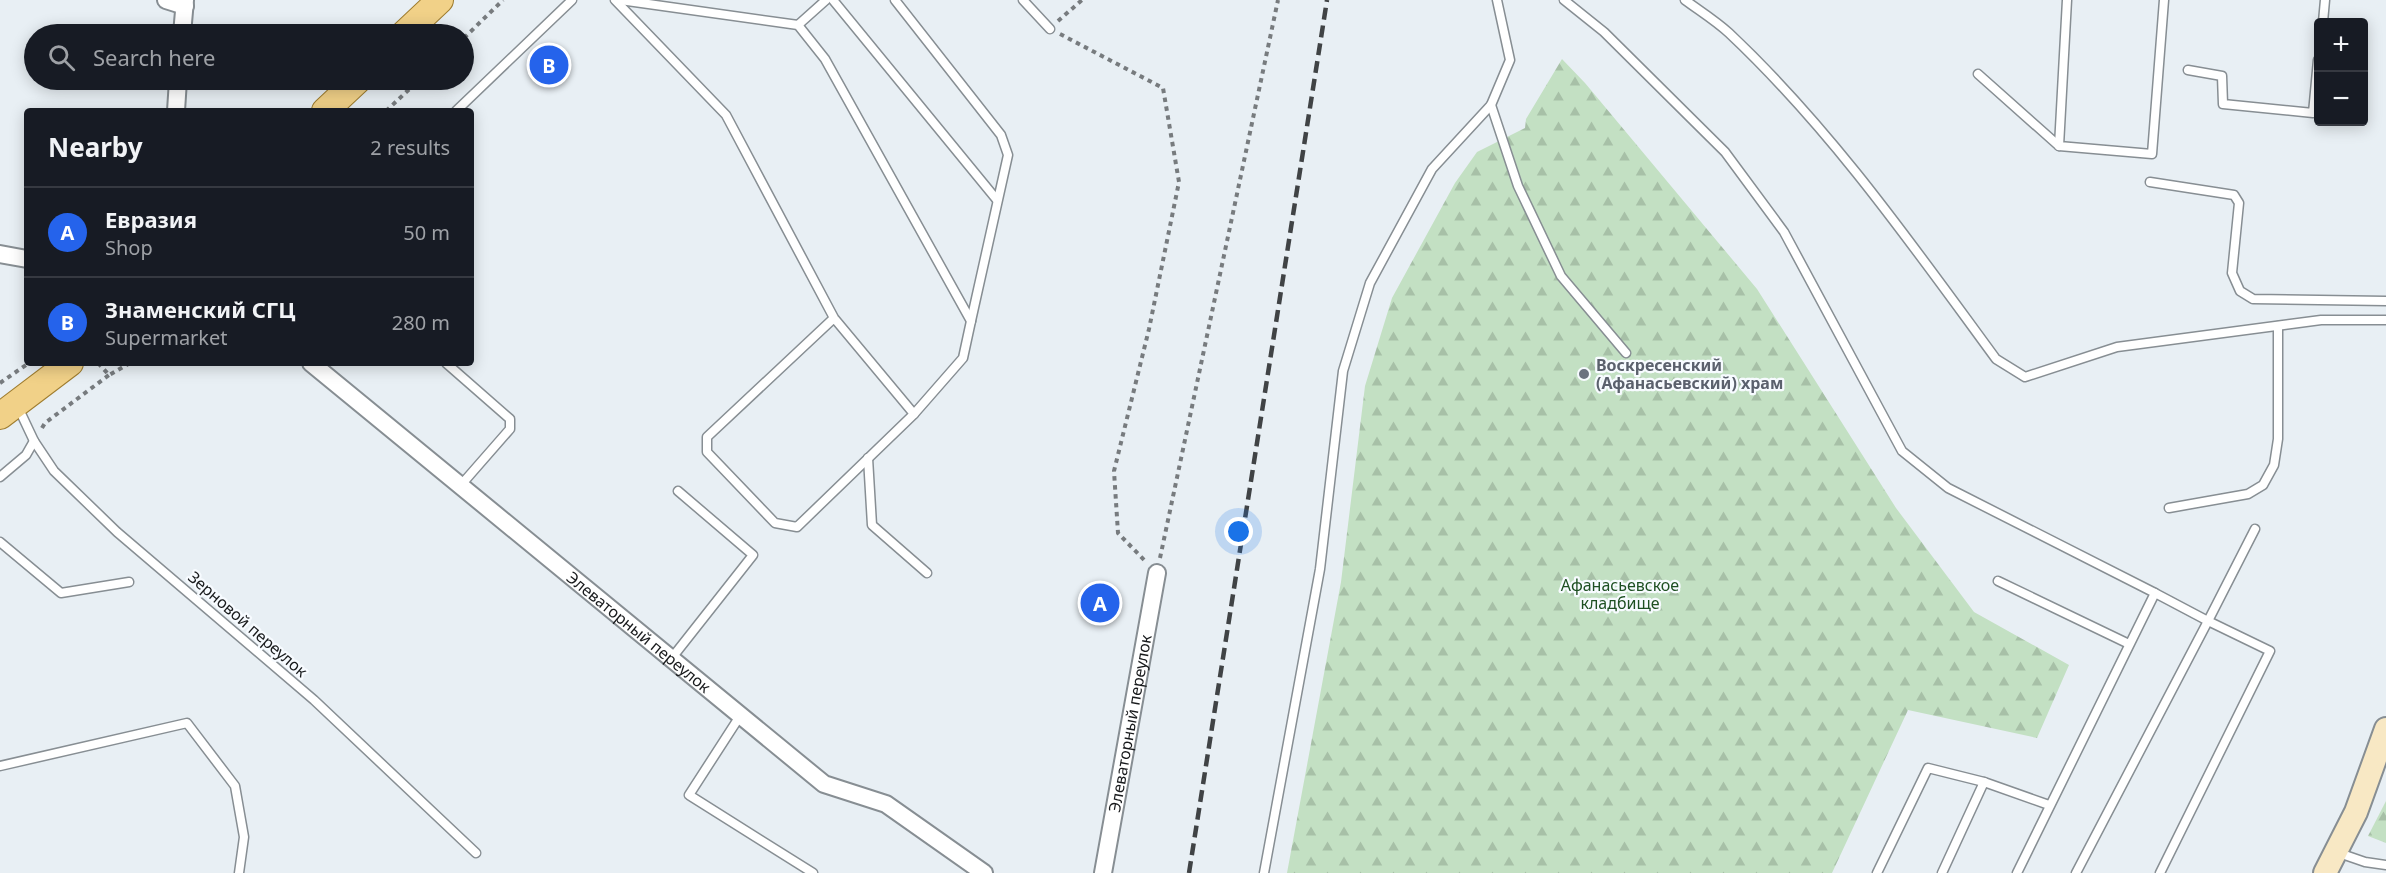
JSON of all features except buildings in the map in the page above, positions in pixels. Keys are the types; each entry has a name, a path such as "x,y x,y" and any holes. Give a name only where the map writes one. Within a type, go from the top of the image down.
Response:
{"main road":[{"path":"415,24 440,0"},
{"path":"328,108 347,90"},
{"path":"9,411 66,366"},
{"path":"2325,873 2356,812 2386,729"}],"street":[{"path":"166,0 185,3 183,24"},
{"path":"176,108 177,90"},
{"path":"0,254 24,258"},
{"name":"Элеваторный переулок","path":"315,366 824,784 886,804 984,873"},
{"name":"Элеваторный переулок","path":"1103,873 1157,573"}],"lane":[{"path":"459,108 572,0"},
{"path":"615,0 726,115 834,318 914,414"},
{"path":"620,0 798,26 825,59 971,321"},
{"path":"798,26 826,0"},
{"path":"833,0 997,200"},
{"path":"834,318 707,437 707,452 775,524 797,527 914,414 963,358 1008,155 1001,135 896,0"},
{"path":"1023,0 1050,29"},
{"path":"1264,873 1320,569 1343,371 1370,283 1432,169 1491,105 1510,60 1497,0"},
{"path":"1564,0 1604,32 1725,152 1784,232 1902,451 1948,488 2270,651 2160,873"},
{"path":"1685,0 1728,33 1797,104 1860,175 1996,358 2025,377 2117,347 2321,320 2386,320"},
{"path":"2060,146 2067,0"},
{"path":"1978,74 2060,146 2152,154 2164,0"},
{"path":"2323,18 2325,0"},
{"path":"2188,70 2222,76 2223,104 2313,113 2318,72"},
{"path":"1491,105 1518,186 1561,276 1626,353"},
{"path":"2150,182 2234,195 2240,203 2232,273 2240,291 2253,299 2386,301"},
{"path":"2169,508 2248,494 2263,485 2274,465 2278,439 2278,326"},
{"path":"449,366 510,419 510,429 461,485"},
{"name":"Зерновой переулок","path":"9,411 34,441 54,471 117,532 314,700 476,853"},
{"path":"0,477 26,456 34,441"},
{"path":"868,458 872,525 927,573"},
{"path":"671,659 753,555 678,491"},
{"path":"2076,873 2255,529"},
{"path":"0,543 61,593 129,582"},
{"path":"1998,581 2129,644"},
{"path":"2017,873 2155,593"},
{"path":"740,716 689,795 813,873"},
{"path":"0,766 187,723 235,786 244,837 239,873"},
{"path":"1877,873 1928,768 1984,782 2049,805"},
{"path":"1942,873 1984,782"},
{"path":"2336,852 2365,862 2386,865"}],"path":[{"path":"474,28 503,0"},
{"path":"1082,0 1050,29 1163,88 1179,182 1149,329 1114,471 1118,533 1157,573"},
{"path":"1157,573 1278,0"},
{"path":"389,108 408,90"},
{"path":"0,384 25,366"},
{"path":"101,366 109,375"},
{"path":"34,441 45,423 109,375 125,366"}],"green space":[{"name":"Афанасьевское кладбище","path":"1562,59 1585,83 1757,289 1896,508 1974,612 2069,665 2037,738 1908,710 1832,873 1287,873 1341,582 1365,386 1392,298 1455,183 1477,152 1525,128 1526,119"},
{"path":"2386,801 2386,843 2368,836"}],"railway":[{"path":"1189,873 1327,0"}],"place":[{"name":"Знаменский СГЦ","path":"549,65"},
{"name":"Воскресенский (Афанасьевский) храм","path":"1584,374"},
{"name":"Евразия","path":"1100,603"}]}
